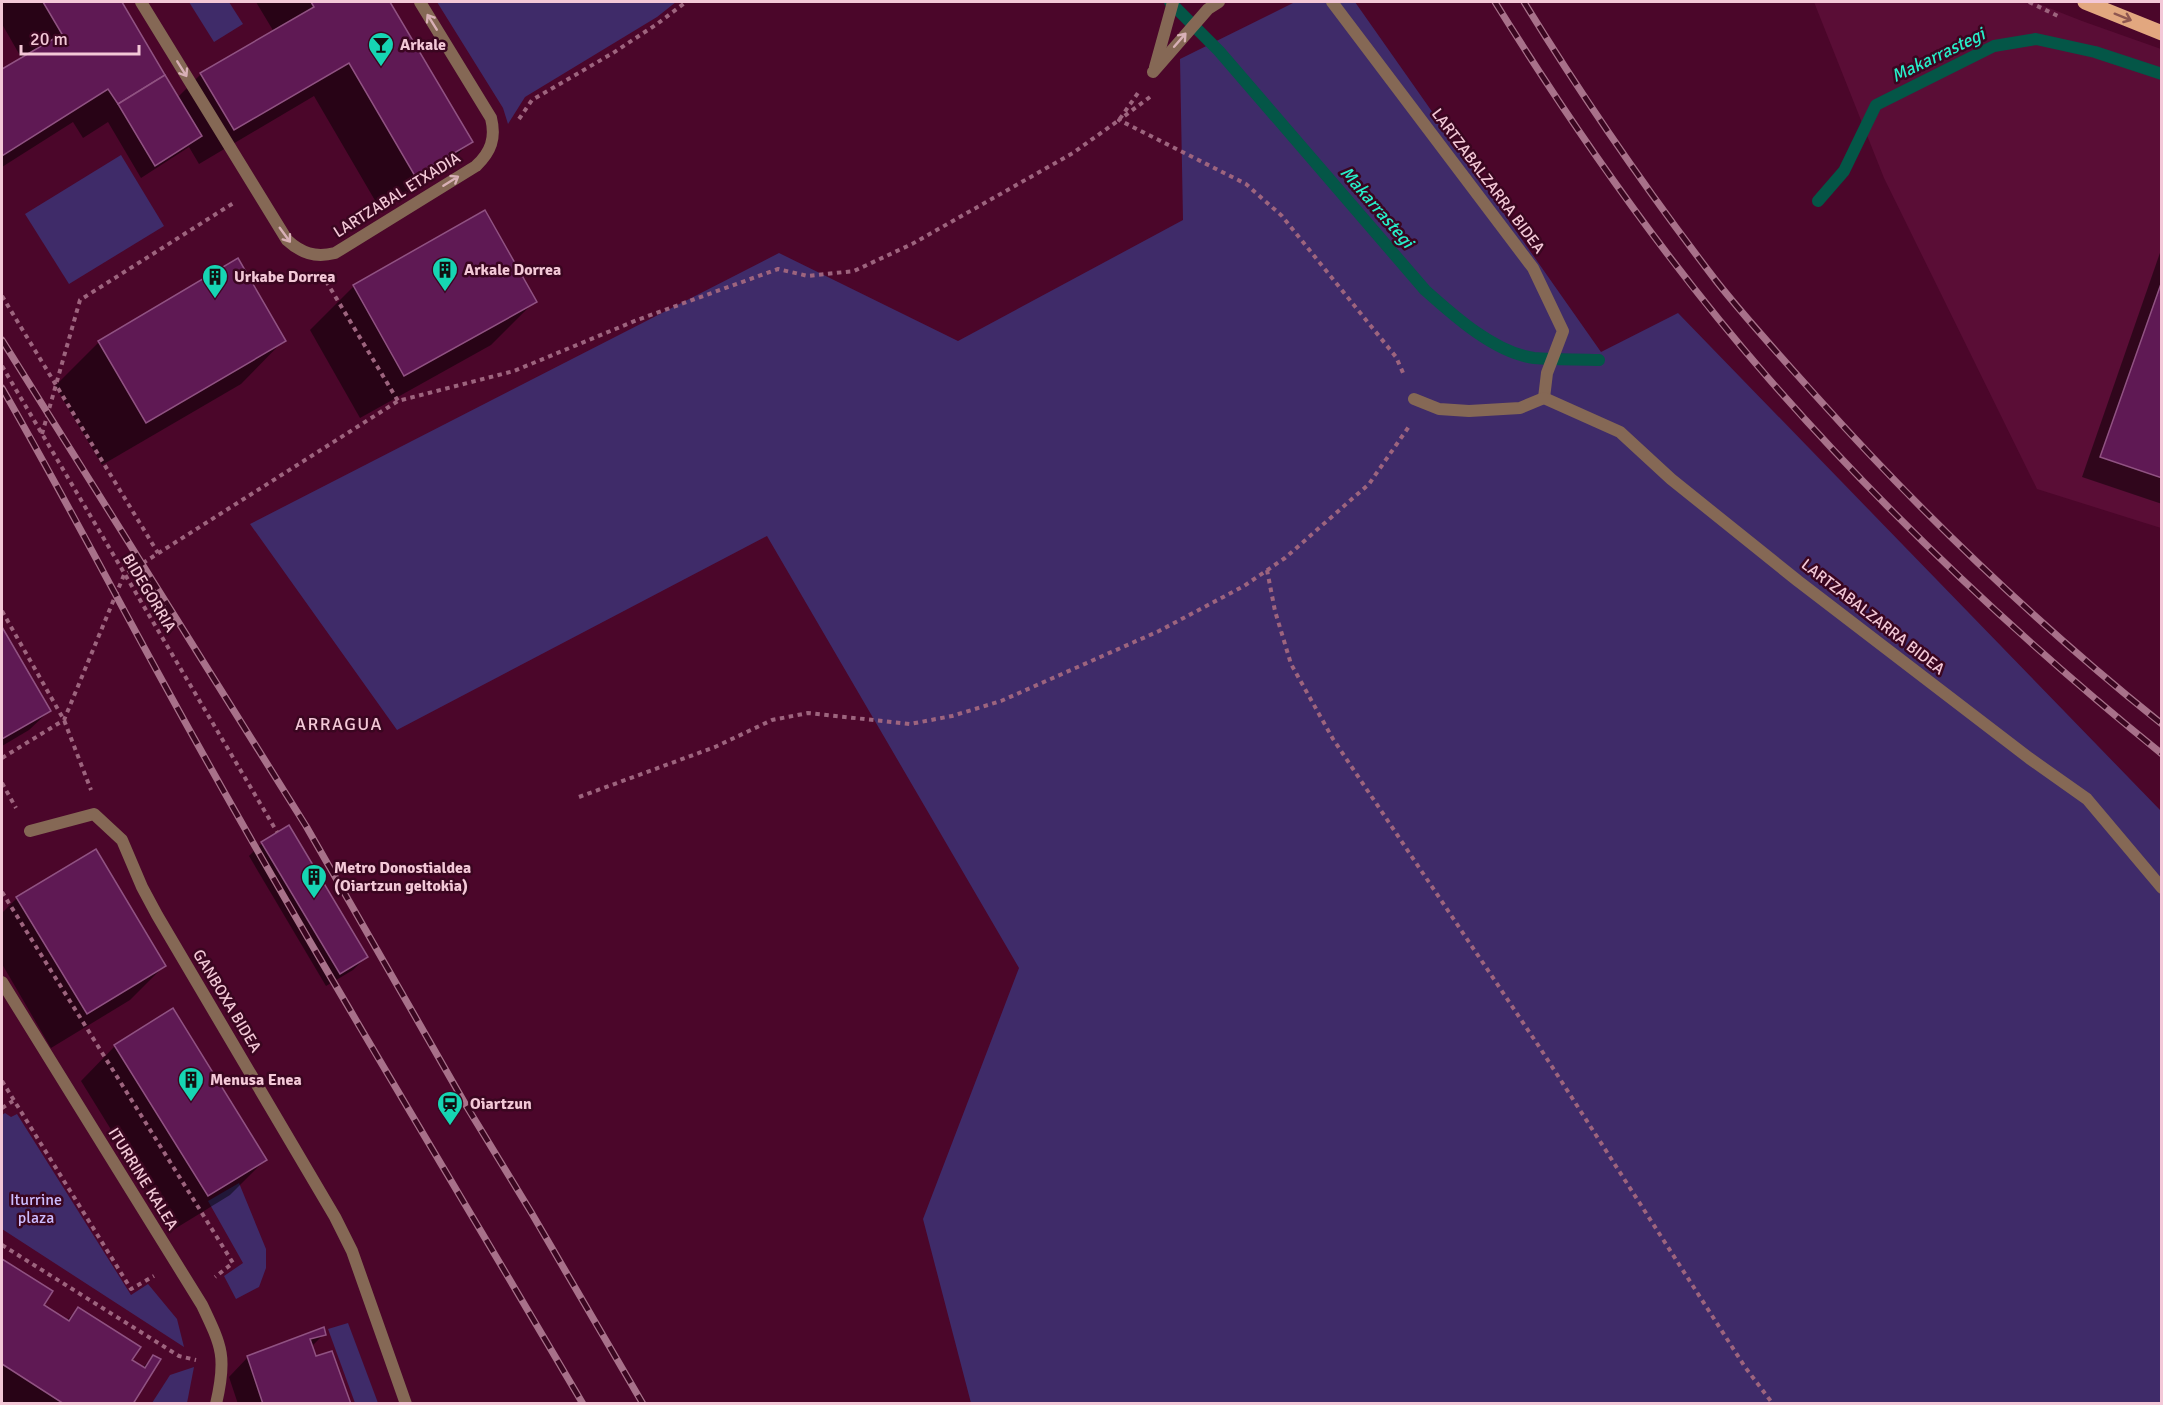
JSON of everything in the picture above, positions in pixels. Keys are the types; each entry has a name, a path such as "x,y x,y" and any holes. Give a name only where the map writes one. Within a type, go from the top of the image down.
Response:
{"main road":[{"path":"2085,2 2162,33"}],"street":[{"path":"141,2 287,240 297,249 310,255"},
{"path":"420,2 486,109 493,129 493,140"},
{"path":"1154,72 1173,2"},
{"name":"LARTZABALZARRA BIDEA","path":"1332,2 1533,268 1563,331 1547,373 1544,398 1620,432 1671,479 1807,588 2029,758 2087,799 2162,888"},
{"path":"1154,72 1213,5"},
{"name":"LARTZABAL ETXADIA","path":"310,255 323,256 335,253 476,166 484,159 493,140"},
{"path":"1414,399 1438,409 1469,411 1520,408 1544,398"},
{"path":"30,831 94,814"},
{"name":"GANBOXA BIDEA","path":"94,814 122,840 157,915 335,1217 351,1251 405,1404"},
{"name":"ITURRINE KALEA","path":"2,982 202,1305 223,1358 216,1404"}],"path":[{"path":"493,140 514,126 532,100 622,47 686,2"},
{"path":"2,758 64,720 124,575 399,401 514,371 637,320 778,269 808,276 854,271 912,244 1073,153 1119,120 1154,72"},
{"path":"579,797 715,747 772,720 808,712 910,724 952,716 1001,701 1159,631 1244,586 1285,558 1369,484 1410,427 1414,399 1396,357 1282,216 1246,184 1119,120"},
{"path":"42,435 80,300 256,189"},
{"path":"310,255 399,401"},
{"name":"BIDEGORRIA","path":"2,296 158,553"},
{"name":"BIDEGORRIA","path":"2,366 277,832"},
{"path":"1267,569 1275,611 1292,664 1333,738 1540,1048 1745,1367 1773,1404"},
{"path":"2,611 64,720 90,784 94,814"},
{"path":"2,892 233,1263 214,1277 220,1287"},
{"path":"2,1081 131,1289 154,1276 160,1285"},
{"path":"2,1108 13,1101"},
{"path":"2,1245 179,1356 197,1360"},
{"path":"193,1351 197,1360 197,1370"}],"shaded area":[{"path":"1814,2 2034,2 2161,49 2161,528 2037,489 1884,178"}],"green space":[{"path":"189,2 229,2 243,24 214,42"},
{"path":"437,2 676,2 657,17 525,97 508,124 503,108"},
{"path":"1295,2 1355,2 1601,352 1678,313 2161,811 2161,1403 971,1403 923,1219 1019,968 767,536 397,730 250,524 779,253 958,341 1183,220 1180,59"},
{"path":"121,155 164,226 69,284 25,214"},
{"name":"Iturrine plaza","path":"5,1113 11,1117 17,1114 131,1295 148,1284 177,1319 184,1347 2,1229 2,1115"},
{"path":"239,1183 266,1249 266,1268 259,1287 236,1299 224,1276 243,1263 208,1201"},
{"path":"348,1323 378,1403 355,1403 328,1329"},
{"path":"194,1367 187,1403 152,1403 170,1375"}],"building":[{"path":"43,2 122,2 165,75 118,104 108,89 2,156 2,69 62,34"},
{"path":"311,2 390,2 473,142 415,176 349,63 234,130 200,73 314,7"},
{"path":"165,75 202,136 155,166 118,104"},
{"name":"Arkale Dorrea","path":"485,210 537,302 404,376 353,285"},
{"name":"Urkabe Dorrea","path":"238,258 286,341 146,423 98,341"},
{"path":"2162,281 2162,478 2100,457"},
{"path":"2,627 51,711 2,739"},
{"name":"Metro Donostialdea (Oiartzun geltokia)","path":"289,825 368,957 340,974 261,842"},
{"path":"96,849 166,966 87,1014 16,897"},
{"name":"Menusa Enea","path":"173,1008 267,1160 208,1196 114,1045"},
{"path":"2,1259 53,1291 44,1305 69,1321 78,1307 141,1347 132,1360 145,1368 153,1355 161,1359 133,1404 64,1404 2,1364"},
{"path":"324,1327 326,1335 310,1339 316,1356 332,1351 351,1404 263,1404 247,1356"}],"waterway":[{"name":"Makarrastegi","path":"1170,2 1219,51 1425,290 1449,311 1490,341 1519,355 1542,359 1599,360"},
{"name":"Makarrastegi","path":"1818,201 1844,171 1876,105 1994,46 2036,39 2095,52 2162,74"}],"railway":[{"path":"1495,2 1558,100 1624,196 1731,335 1769,379 1861,479 1957,575 2058,666 2162,754"},
{"path":"1524,2 1569,74 1666,214 1717,282 1766,340 1856,440 1982,567 2070,647 2162,724"},
{"path":"2,340 306,826 467,1107 643,1404"},
{"path":"2,388 241,822 583,1404"}],"place":[{"name":"Arkale","path":"381,68"},
{"name":"Arkale Dorrea","path":"445,293"},
{"name":"Urkabe Dorrea","path":"215,300"},
{"name":"Metro Donostialdea (Oiartzun geltokia)","path":"314,900"},
{"name":"Menusa Enea","path":"191,1103"},
{"name":"Oiartzun","path":"450,1127"}],"district":[{"name":"ARRAGUA","path":"339,724"}]}
